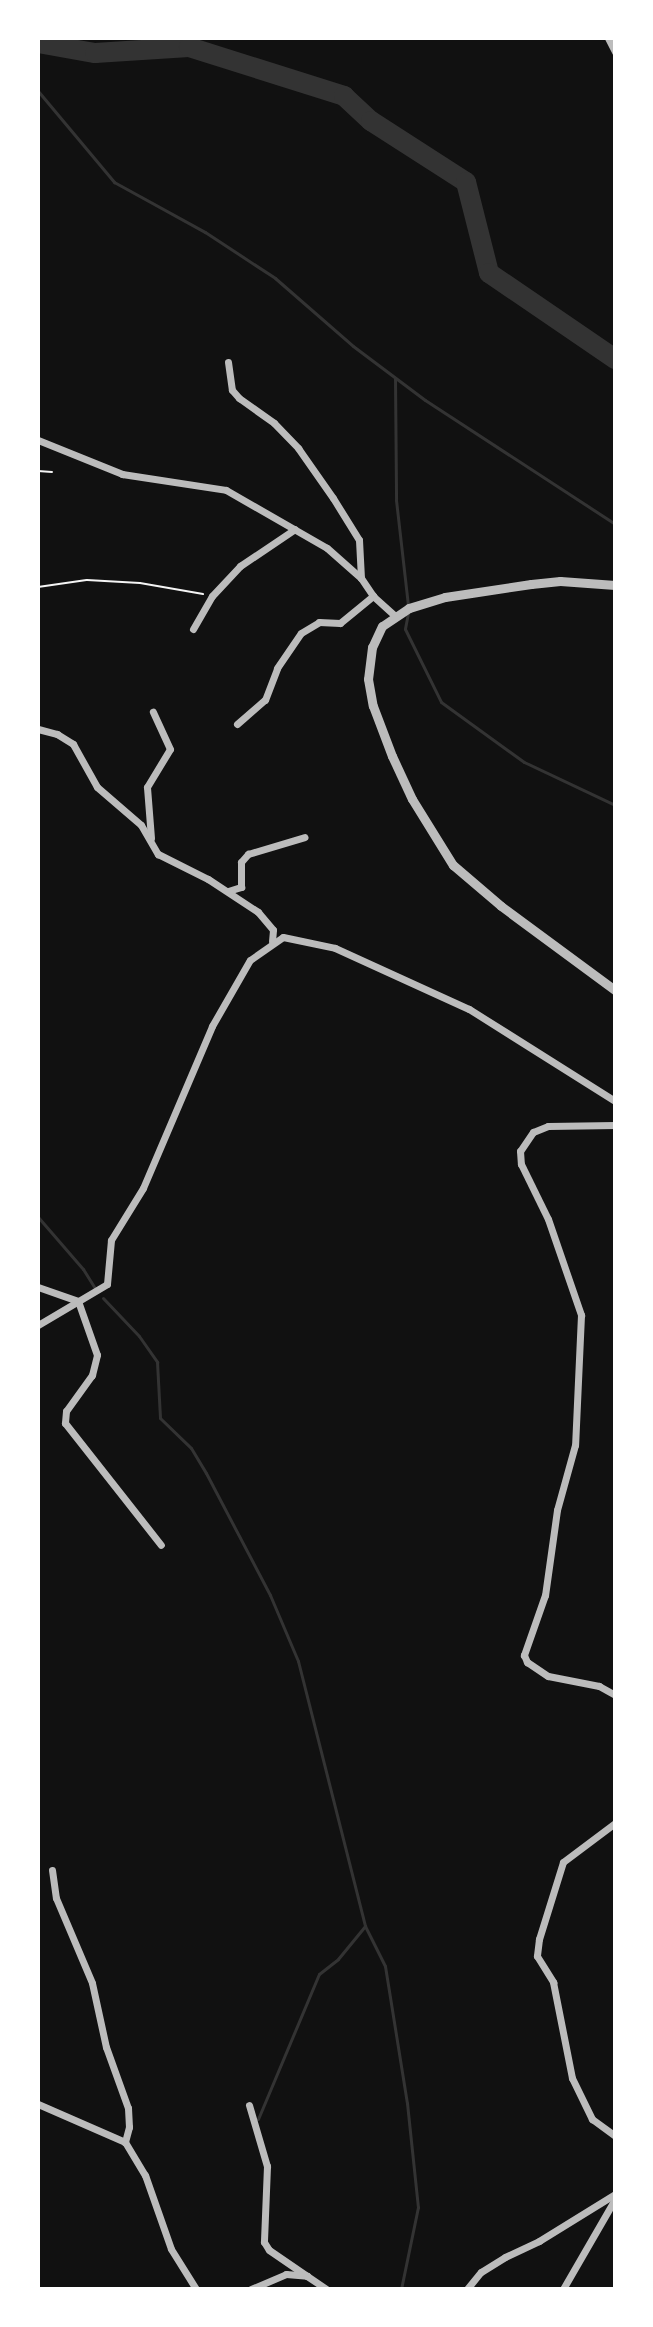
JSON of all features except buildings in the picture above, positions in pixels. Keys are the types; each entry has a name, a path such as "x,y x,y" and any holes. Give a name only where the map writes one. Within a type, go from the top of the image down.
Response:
{"street":[{"path":"608,38 615,52"},
{"path":"228,362 232,390 274,423 327,488 359,540 361,578"},
{"path":"38,440 122,474 226,490 327,548 361,578 373,596 395,616"},
{"path":"193,629 212,596 240,566 295,529"},
{"path":"615,585 560,581 531,584 445,597 409,608 382,626 372,647 368,679 373,706 392,756 431,833 453,865 474,885 615,990"},
{"path":"237,724 265,700 277,668 301,633 319,622 340,623 373,596"},
{"path":"150,839 152,819 147,787 170,749 153,712"},
{"path":"38,729 57,734 73,744 97,787 141,825 158,854 228,891 258,912 273,930 272,941"},
{"path":"228,891 241,887 241,862 248,854 305,837"},
{"path":"38,1325 107,1284 111,1240 143,1188 212,1026 250,960 272,941 291,936 326,945 469,1009 615,1101"},
{"path":"615,1125 548,1126 533,1132 520,1151 521,1164 548,1219 581,1315 575,1445 557,1510 545,1595 524,1655 527,1662 548,1676 599,1686 615,1695"},
{"path":"38,1287 78,1301"},
{"path":"78,1301 97,1355 97,1364 66,1411 65,1423 161,1545"},
{"path":"615,1823 563,1862 539,1939 537,1956 553,1982 572,2078 592,2119 615,2136"},
{"path":"52,1870 56,1898 92,1983 106,2047 128,2108 129,2132 125,2142"},
{"path":"38,2104 125,2142 145,2175 171,2249 196,2289"},
{"path":"249,2105 267,2166 264,2242 269,2250 326,2289"},
{"path":"467,2289 481,2272 615,2196"},
{"path":"563,2289 615,2196"},
{"path":"251,2289 274,2276 307,2276"}],"path":[{"path":"38,349 38,371"},
{"path":"38,471 52,472"},
{"path":"38,587 87,580 140,583 212,596"}],"waterway":[{"path":"38,43 95,53 189,47 344,96 371,121 466,182 489,273 615,359"},
{"path":"38,91 114,182 205,232 275,278 353,346 425,400 615,524"},
{"path":"395,378 396,500 408,606"},
{"path":"408,613 405,629 441,702 524,762 615,805"},
{"path":"38,1217 83,1269 96,1290"},
{"path":"103,1298 139,1336 157,1362 160,1418 191,1448 206,1473 270,1595 298,1661 365,1926 385,1966 407,2103 418,2207 401,2289"},
{"path":"258,2119 319,1974 338,1959 365,1926"}]}
